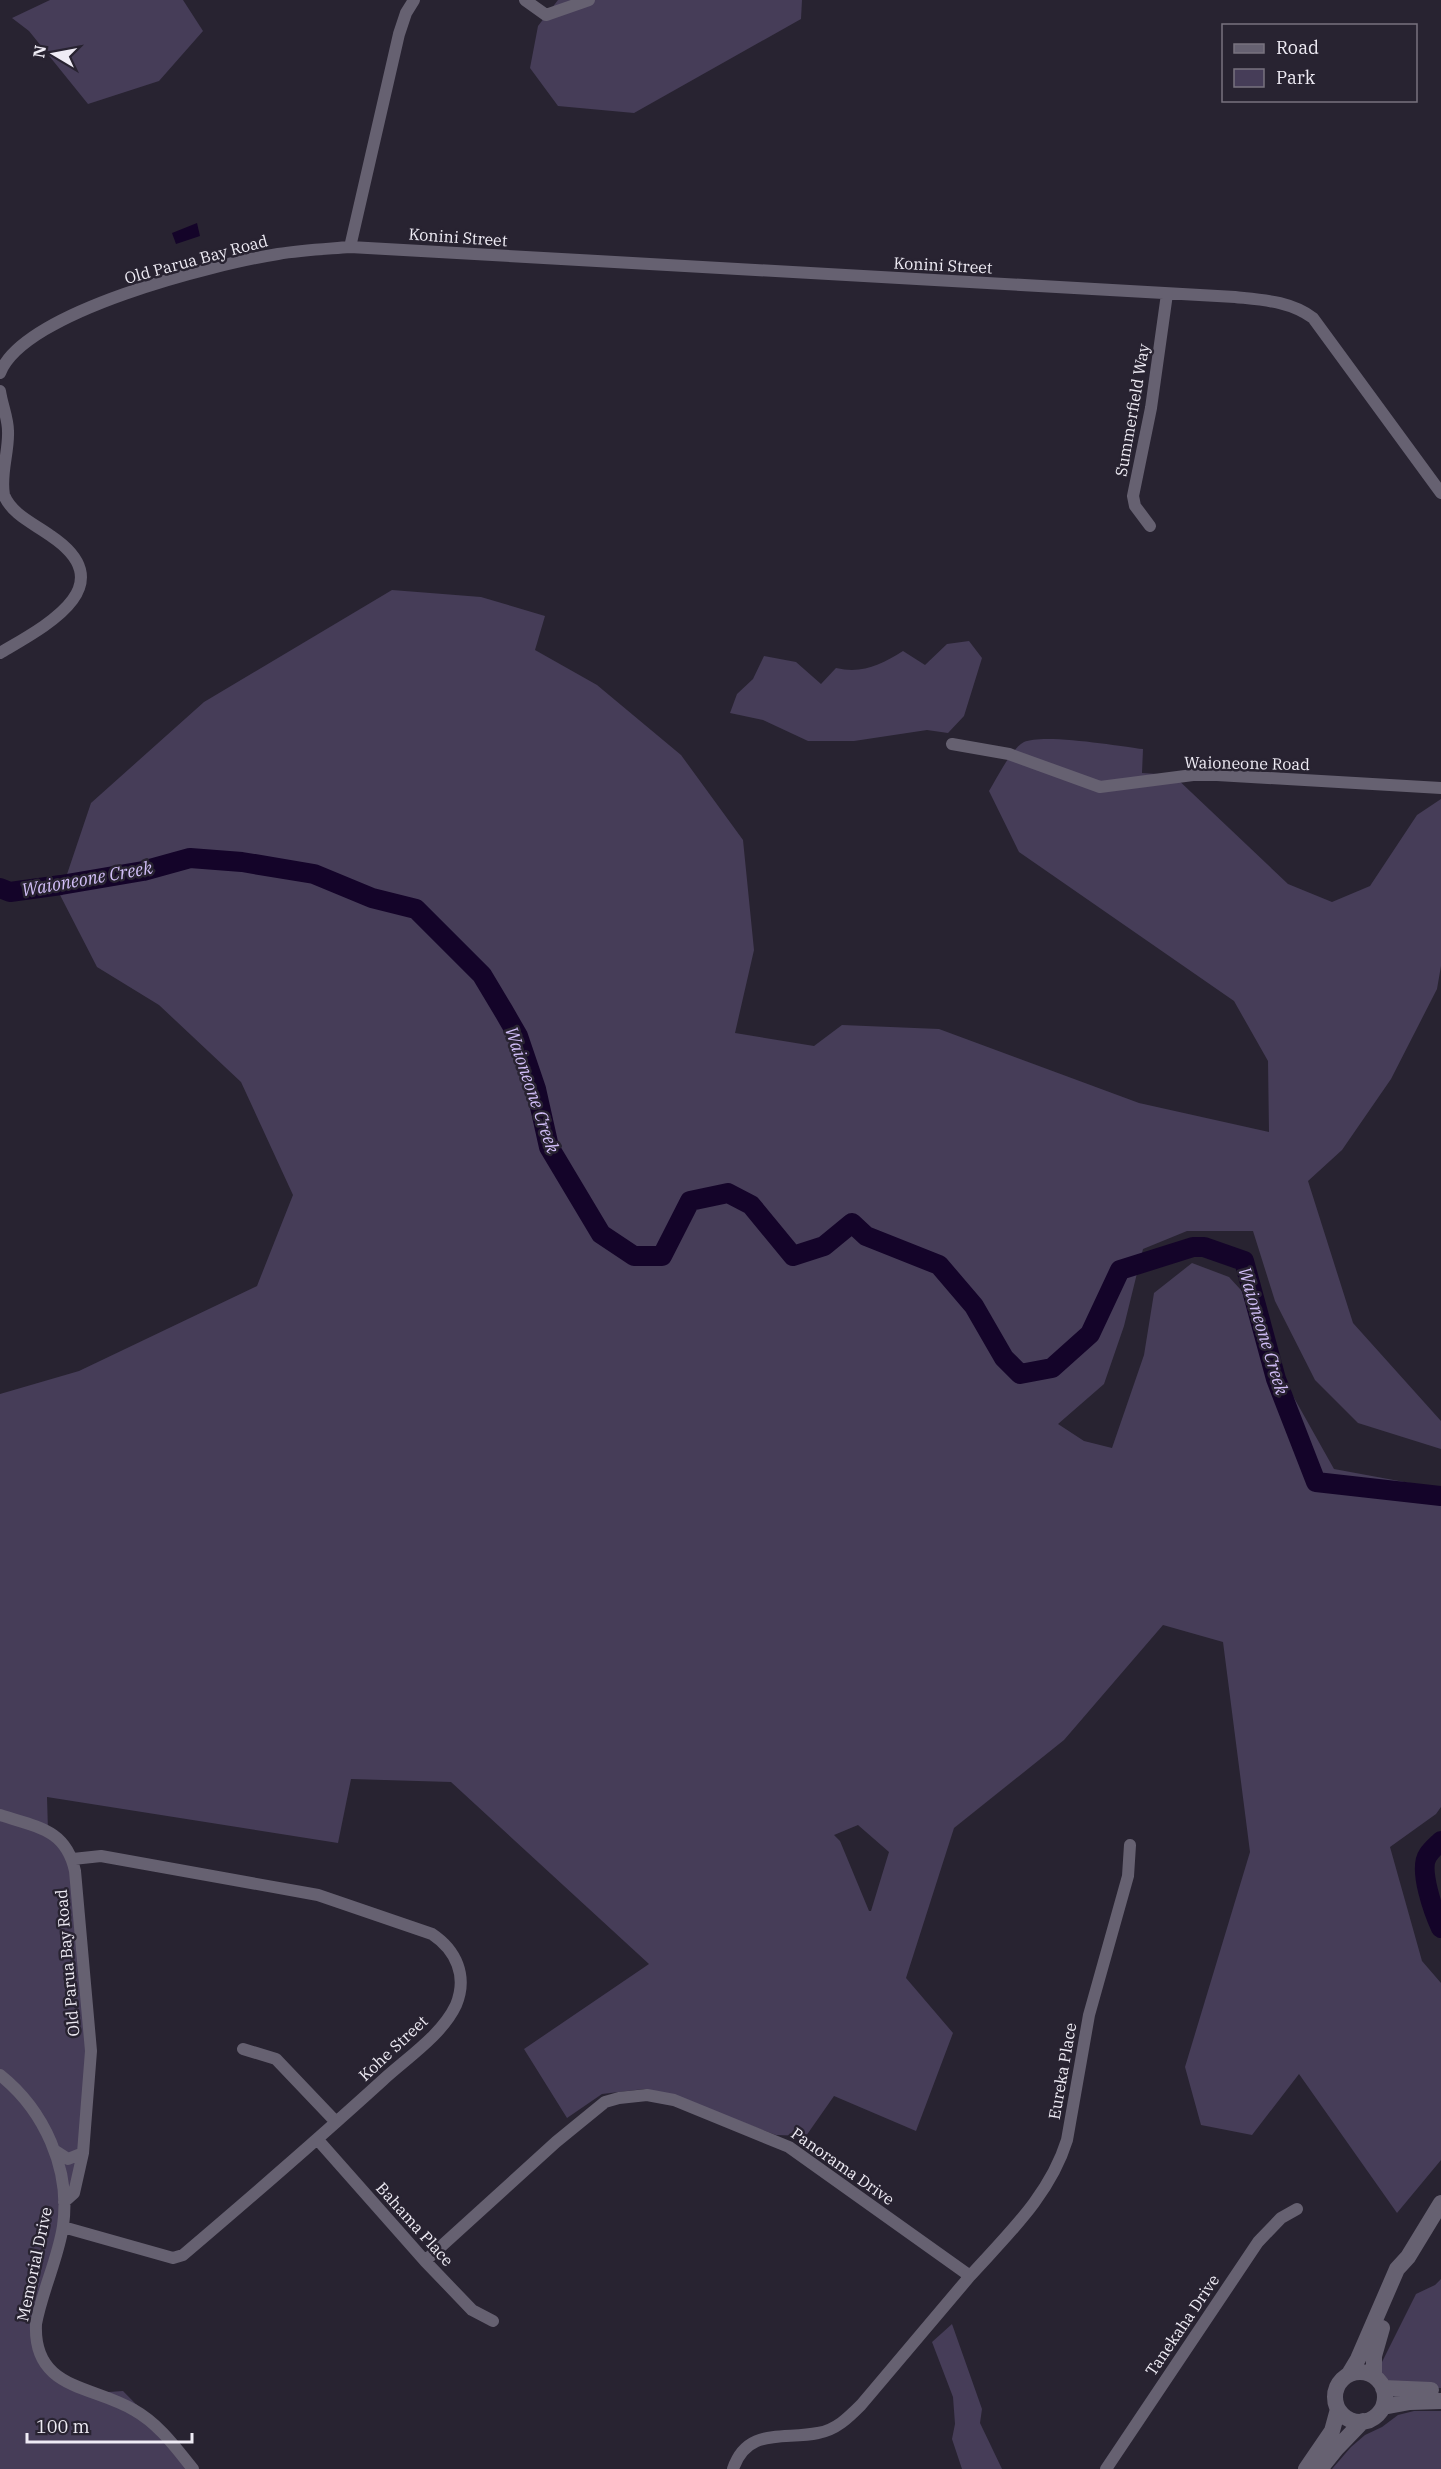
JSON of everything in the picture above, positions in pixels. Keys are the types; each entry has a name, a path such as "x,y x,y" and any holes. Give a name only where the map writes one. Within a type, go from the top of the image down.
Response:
{"main road":[{"path":"1306,2469 1332,2431 1338,2409 1336,2393 1339,2384 1349,2374 1358,2359 1397,2270 1408,2257 1441,2203"},
{"path":"1378,2382 1376,2345 1405,2274 1408,2257"},
{"path":"1320,2469 1335,2449 1363,2421 1376,2415 1383,2407 1385,2393 1378,2382 1366,2373 1349,2374"},
{"path":"1378,2382 1441,2391"},
{"path":"1383,2407 1410,2402 1441,2402"},
{"path":"1338,2409 1352,2420 1363,2421"}],"street":[{"path":"350,247 399,34 406,13 414,0"},
{"path":"525,0 546,15 589,0"},
{"name":"Konini Street","path":"350,247 1268,300 1305,312 1313,318 1335,344 1399,438 1441,493"},
{"name":"Old Parua Bay Road","path":"0,373 12,354 40,331 100,303 258,257 350,247"},
{"name":"Summerfield Way","path":"1150,526 1135,506 1133,496 1151,408 1167,294"},
{"path":"0,391 8,430 2,480 4,496 19,514 66,546 76,559 81,576 78,591 69,607 45,627 0,653"},
{"name":"Waioneone Road","path":"952,744 1009,754 1100,787 1193,775 1217,775 1441,788"},
{"name":"Old Parua Bay Road","path":"0,1815 38,1828 58,1838 69,1850 79,1899 91,2050 83,2153 74,2193 64,2202"},
{"name":"Eureka Place","path":"970,2276 1039,2199 1063,2155 1093,1996 1128,1876 1130,1845"},
{"name":"Kohe Street","path":"63,2227 173,2258 183,2255 318,2140 437,2031 456,2005 461,1978 453,1954 445,1942 417,1928 318,1895 101,1856 72,1859"},
{"path":"243,2049 276,2059 336,2122"},
{"name":"Memorial Drive","path":"0,2075 30,2106 48,2135 63,2183 63,2227 36,2324 36,2339 40,2357 48,2368 62,2379 127,2406 144,2416 193,2469"},
{"name":"Panorama Drive","path":"425,2261 556,2142 604,2102 619,2098 647,2096 674,2100 789,2147 970,2276"},
{"name":"Bahama Place","path":"318,2140 425,2261 472,2310 493,2321"},
{"path":"54,2150 63,2158 68,2159 83,2153"},
{"name":"Tanekaha Drive","path":"1106,2469 1258,2242 1281,2218 1297,2209"},
{"path":"733,2469 740,2453 759,2439 818,2433 836,2427 850,2417 970,2276"}],"green space":[{"path":"50,0 183,0 203,31 159,81 88,104 29,31 12,18"},
{"path":"558,0 802,0 801,19 634,113 558,106 530,68 538,26"},
{"path":"392,590 481,597 545,616 535,650 597,685 681,755 743,840 754,950 735,1033 814,1046 842,1025 939,1029 1139,1103 1269,1132 1268,1061 1234,1001 1019,852 989,791 1009,757 1024,742 1064,739 1143,749 1142,773 1173,775 1288,884 1332,902 1370,886 1417,815 1441,799 1441,966 1437,989 1391,1079 1342,1150 1308,1181 1353,1323 1441,1421 1441,1449 1358,1423 1315,1380 1275,1301 1253,1231 1187,1231 1143,1249 1124,1326 1104,1384 1058,1424 1084,1441 1112,1448 1144,1355 1154,1293 1192,1263 1229,1277 1262,1313 1284,1380 1334,1469 1426,1486 1441,1495 1441,1807 1436,1814 1390,1847 1422,1961 1441,1983 1441,2160 1397,2213 1299,2074 1252,2135 1201,2125 1185,2067 1250,1852 1223,1642 1163,1625 1064,1740 954,1828 906,1978 953,2033 916,2131 834,2096 806,2136 776,2135 671,2095 644,2089 602,2094 567,2118 524,2049 649,1964 451,1782 351,1779 338,1843 47,1797 48,1831 71,1856 90,2046 82,2155 33,2346 80,2394 123,2391 180,2449 195,2469 0,2469 0,1394 79,1371 257,1286 293,1195 241,1082 159,1005 97,967 60,895 91,803 204,702","holes":["858,1825 889,1852 871,1911 869,1911 840,1841 834,1835"]},
{"path":"969,641 982,658 964,716 948,733 927,730 854,741 808,741 763,720 730,713 737,694 753,679 764,656 796,662 821,684 836,668 854,670 871,667 903,651 925,665 947,644"},
{"path":"1441,2279 1441,2388 1406,2387 1385,2382 1378,2370 1416,2294 1435,2285"},
{"path":"952,2324 982,2409 980,2423 1002,2469 962,2469 952,2439 955,2424 953,2397 932,2342"},
{"path":"1414,2411 1441,2411 1441,2469 1332,2469 1365,2435 1382,2427 1398,2415"}],"shaded area":[{"path":"197,223 200,236 176,244 172,233"}],"waterway":[{"name":"Waioneone Creek","path":"0,888 10,892 61,885 143,871 190,858 242,862 314,874 372,898 416,909 482,975 518,1036 536,1089 549,1147 601,1234 634,1256 662,1256 690,1201 728,1193 751,1205 793,1256 824,1246 852,1223 866,1236 939,1265 974,1306 1004,1358 1020,1374 1052,1368 1090,1334 1120,1270 1193,1247 1204,1247 1244,1261 1276,1379 1316,1482 1441,1496"},
{"name":"Waioneone Creek","path":"1441,1841 1432,1849 1425,1862 1428,1891 1441,1928"}]}
